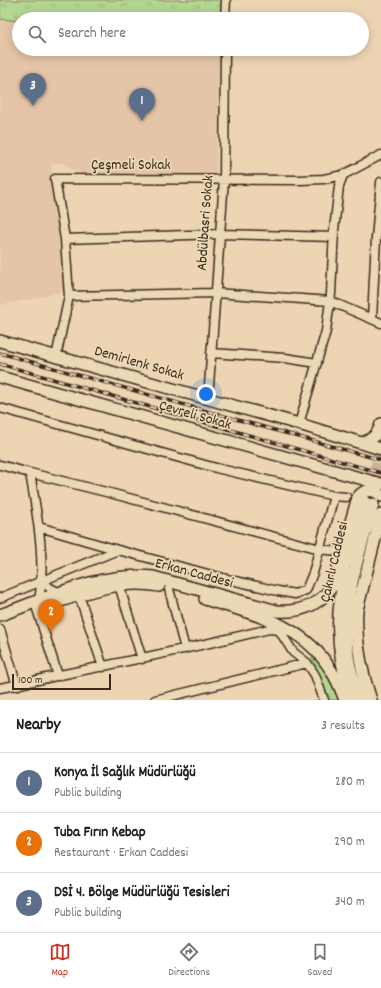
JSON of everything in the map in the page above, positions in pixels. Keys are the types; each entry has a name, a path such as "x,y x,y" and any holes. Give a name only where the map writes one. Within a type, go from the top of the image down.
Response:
{"main road":[{"name":"Demirlenk Sokak","path":"0,341 299,424 381,449"},
{"name":"Çevreli Sokak","path":"0,377 381,484"},
{"path":"362,443 373,438 377,434 381,424"},
{"path":"153,577 186,581 275,603 294,604 307,600 321,591 334,576 369,500 343,474"},
{"name":"Çakırlı Caddesi","path":"352,700 342,663 338,635 341,595 353,547 369,500"},
{"name":"Çakırlı Caddesi","path":"361,700 352,674 347,648 346,622 349,596 369,500"},
{"path":"371,700 360,665 356,625 357,610 381,515"},
{"name":"Erkan Caddesi","path":"0,622 38,605 60,593 91,583 135,576 153,577 271,610 288,612 299,610 320,601 328,593 341,574 353,547"},
{"name":"Erkan Caddesi","path":"0,615 119,585 149,584 269,619 294,632 311,646 327,663 333,672 345,700"}],"street":[{"path":"226,0 226,12"},
{"name":"Abdülbasri Sokak","path":"208,399 224,180 225,56"},
{"name":"Çeşmeli Sokak","path":"56,357 69,296 65,239 55,179 324,179 343,175 381,155"},
{"path":"299,424 326,331 330,301 338,186 343,175"},
{"path":"372,319 376,238 381,182"},
{"path":"65,239 220,234 334,237"},
{"path":"69,296 216,293 330,301 381,323"},
{"path":"212,353 285,358 317,363"},
{"path":"0,408 216,468 334,496 346,497"},
{"path":"0,465 320,549 337,551"},
{"path":"30,473 38,527 42,581 38,605 58,676"},
{"path":"38,527 227,579 295,594 306,590 314,573 334,496"},
{"path":"0,598 118,550"},
{"path":"42,581 50,588 60,593"},
{"path":"119,585 142,658"},
{"path":"169,589 185,649"},
{"path":"79,595 103,667"},
{"path":"0,629 17,686"},
{"path":"0,688 17,686 269,630 279,630 293,652 307,663 315,675 324,700"},
{"path":"154,700 307,663"}],"shaded area":[{"path":"0,0 221,0 221,12 12,12 12,56 220,56 216,177 87,175 73,170 63,163 51,163 65,290 42,297 0,305"}],"green space":[{"path":"0,0 221,0 221,12 12,12 12,20 0,19"},
{"path":"313,653 342,700 328,700 312,657"}],"tunnel":[{"path":"369,489 381,449"}],"railway":[{"path":"0,353 381,460"},
{"path":"0,364 381,473"}],"place":[{"name":"DSİ 4. Bölge Müdürlüğü Tesisleri","path":"33,106"},
{"name":"Konya İl Sağlık Müdürlüğü","path":"142,121"},
{"name":"Tuba Fırın Kebap","path":"51,632"}]}
